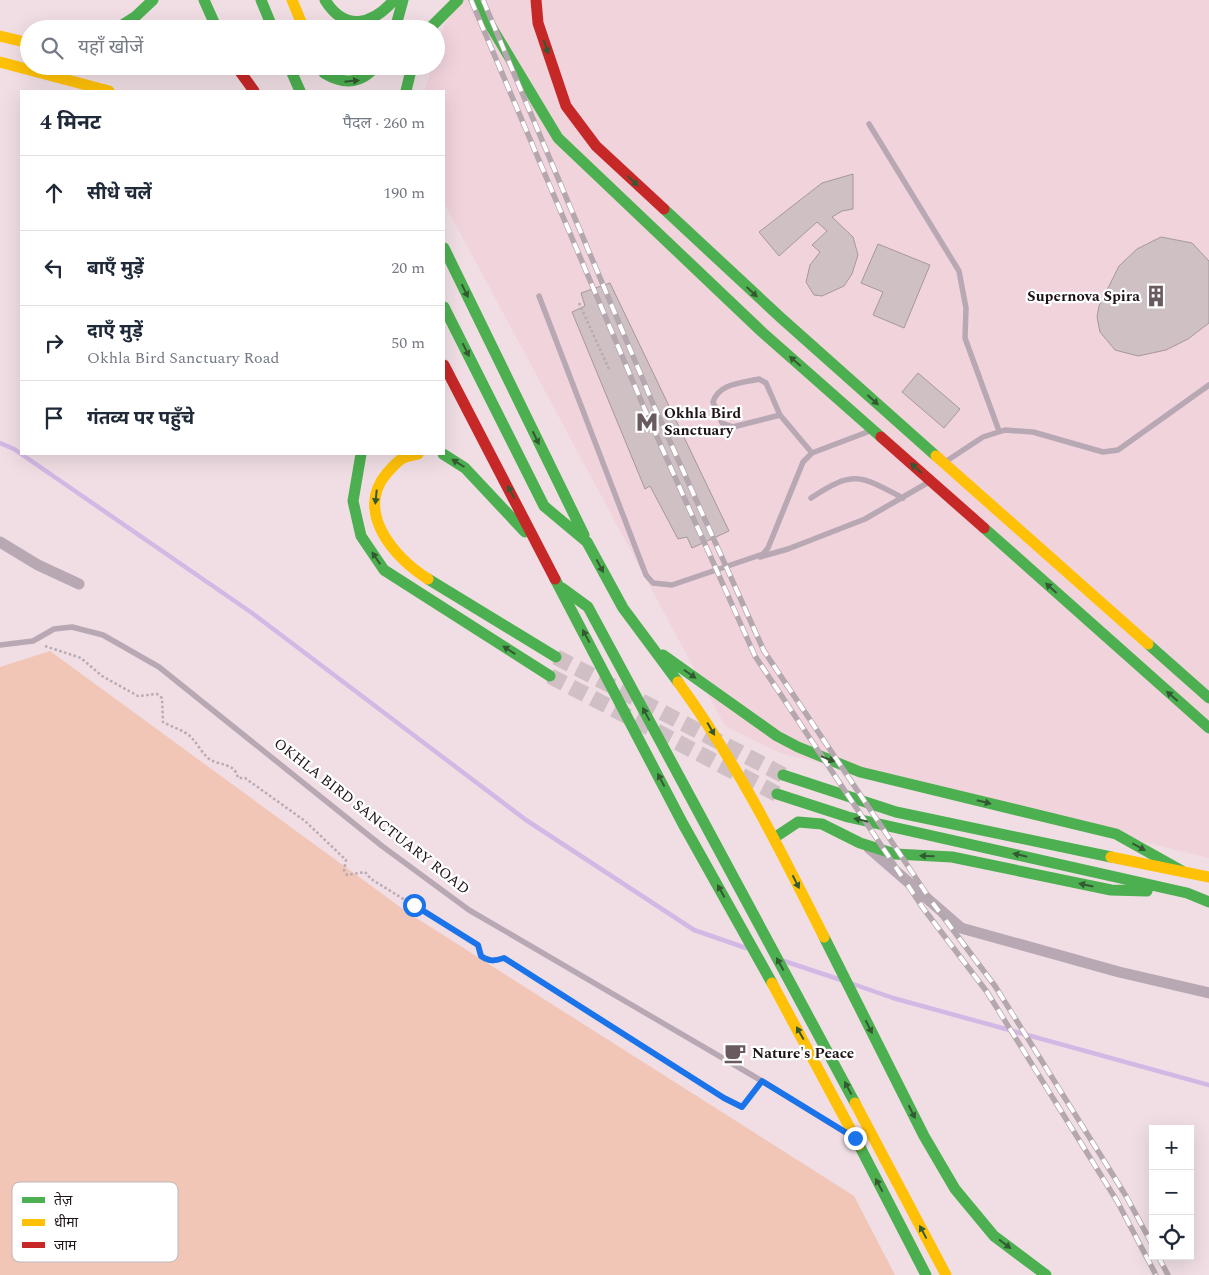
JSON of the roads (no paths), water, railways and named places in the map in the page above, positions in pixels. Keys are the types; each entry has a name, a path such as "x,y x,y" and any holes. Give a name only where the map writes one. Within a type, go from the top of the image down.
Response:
{"main road":[{"path":"130,20 153,0"},
{"path":"204,0 213,20"},
{"path":"261,0 269,20"},
{"path":"292,0 300,20"},
{"path":"325,0 336,15 347,20"},
{"path":"365,20 376,17 394,0"},
{"path":"398,20 404,0"},
{"path":"438,20 458,0"},
{"path":"475,0 558,138 762,332 1209,728"},
{"path":"536,0 538,23 566,106 596,146 780,318 1209,698"},
{"path":"0,36 20,41"},
{"path":"0,62 20,67"},
{"path":"49,75 105,90"},
{"path":"242,75 253,90"},
{"path":"293,75 300,90"},
{"path":"325,75 333,90"},
{"path":"328,75 332,79 353,83 367,75"},
{"path":"406,90 410,75"},
{"path":"445,250 587,542 623,608 706,722 774,838 924,1136 955,1188 994,1236 1046,1275"},
{"path":"445,309 544,506 587,542"},
{"path":"445,368 683,824 824,1076 926,1275"},
{"path":"361,455 353,501 361,536 384,570 550,676"},
{"path":"412,455 401,457 378,483 374,517 384,538 420,574 556,657"},
{"path":"445,455 465,468 540,548"},
{"path":"560,587 588,606 837,1068 946,1275"},
{"path":"650,646 777,736 798,747 860,772 1116,834 1182,871"},
{"path":"783,775 896,812 1209,877"},
{"path":"777,794 848,817 1187,892 1209,902"},
{"path":"774,838 798,822 822,824 866,845 895,854 952,857 1111,890 1187,892"},
{"path":"824,1076 837,1068"}],"street":[{"path":"0,542 38,564 79,584"},
{"path":"866,845 961,928 1119,972 1209,993"}],"lane":[{"path":"869,124 959,271 966,308 965,338 999,431"},
{"path":"539,296 646,575 652,583 672,585 788,549 865,519 931,481"},
{"path":"780,415 733,427 722,423 713,402 716,393 725,386 759,378 766,383 780,415 812,453"},
{"path":"943,463 982,437 999,431 1018,429 1093,450 1112,452 1126,445 1209,385"},
{"path":"757,558 768,548 796,475 803,462 812,453 874,430"},
{"path":"811,498 836,482 858,478 871,481 903,498"},
{"name":"OKHLA BIRD SANCTUARY ROAD","path":"0,645 33,641 54,629 72,627 104,635 159,667 382,846 469,910 762,1081 855,1138"}],"waterway":[{"path":"0,443 20,453"},
{"path":"23,455 252,613 526,820 694,930 746,948"},
{"path":"784,961 841,980"},
{"path":"853,984 893,998 1209,1085"}],"tunnel":[{"path":"556,657 783,775"},
{"path":"550,676 777,794"}],"railway":[{"path":"471,0 645,410 755,656 923,908 987,992 1117,1201 1156,1275"},
{"path":"483,0 654,406 764,651 932,902 995,986 1126,1196 1149,1239"},
{"path":"1160,1260 1168,1275"}],"place":[{"name":"Supernova Spira","path":"1156,296"},
{"name":"Okhla Bird Sanctuary","path":"647,422"},
{"name":"Nature's Peace","path":"735,1053"}]}
